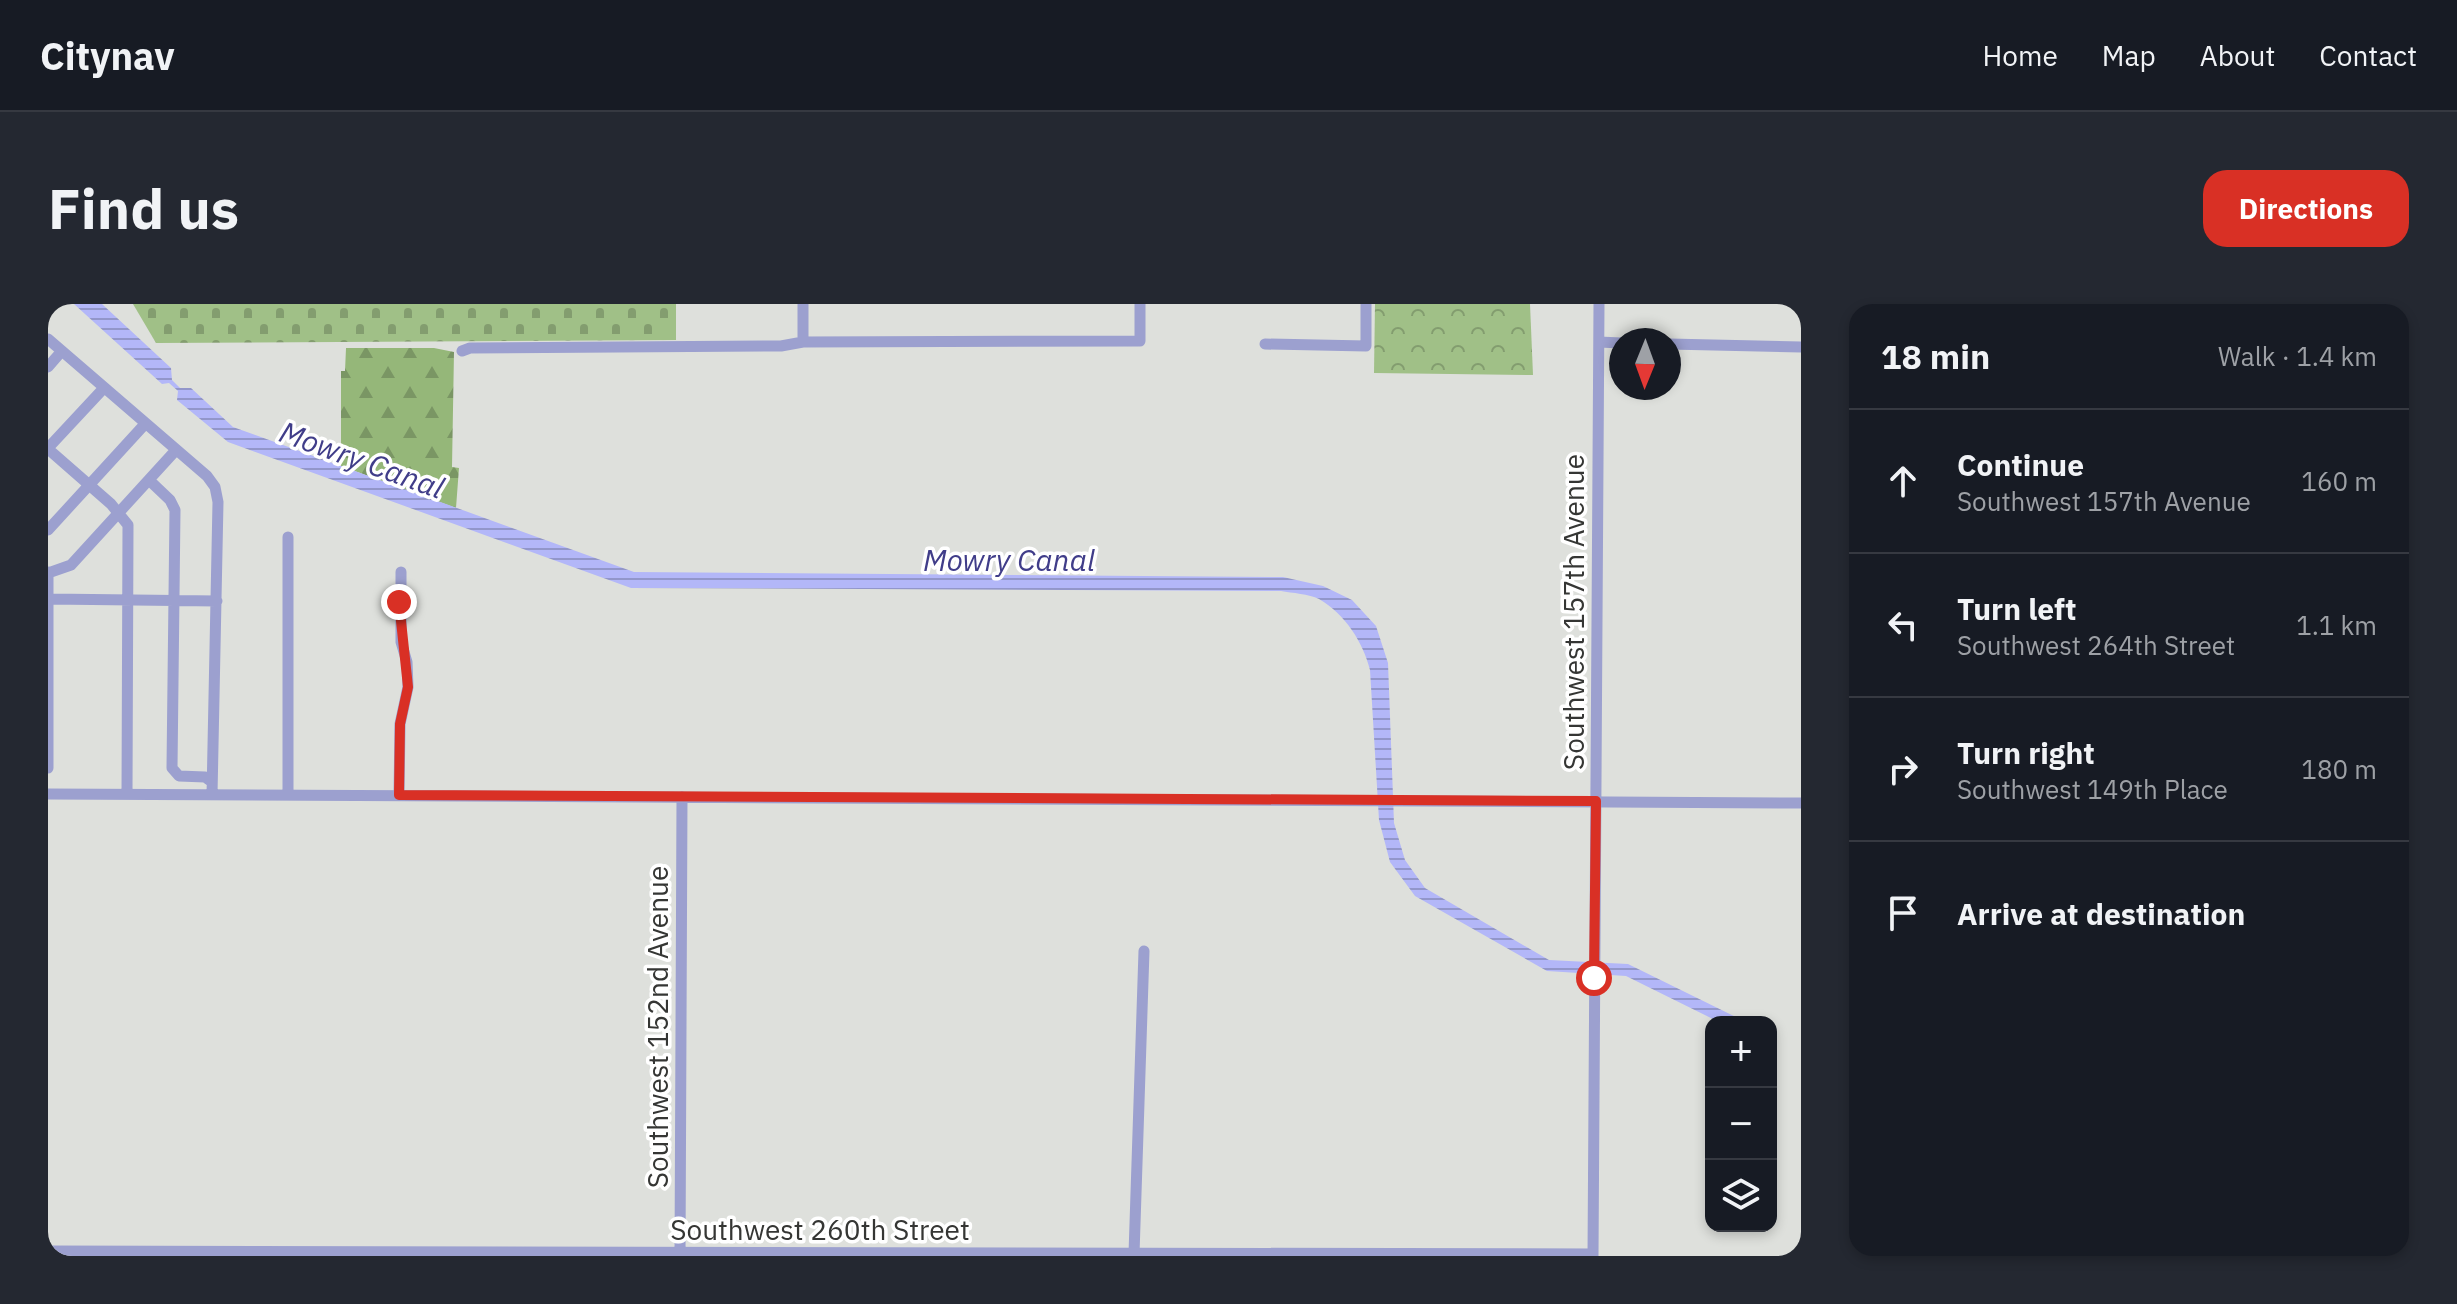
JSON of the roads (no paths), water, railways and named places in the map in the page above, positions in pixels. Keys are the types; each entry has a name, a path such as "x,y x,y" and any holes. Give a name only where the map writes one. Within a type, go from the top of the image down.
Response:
{"street":[{"path":"803,304 803,342"},
{"path":"462,351 470,348 781,346 803,342 1140,341 1140,304"},
{"path":"1265,344 1366,346 1366,304"},
{"name":"Southwest 157th Avenue","path":"1593,1255 1599,304"},
{"path":"48,339 207,476 216,490 215,778 212,795"},
{"path":"1599,342 1609,342"},
{"path":"1681,344 1801,347"},
{"path":"48,367 61,352"},
{"path":"103,389 48,448 119,512 129,530 127,794"},
{"path":"48,530 145,424"},
{"path":"48,768 48,572 71,565 176,450"},
{"path":"149,480 170,500 175,510 172,768 179,776 205,777 212,782"},
{"path":"288,537 288,795"},
{"path":"399,795 400,724 408,687 407,662 401,642 401,572"},
{"path":"50,599 217,601"},
{"path":"48,794 1801,803"},
{"name":"Southwest 152nd Avenue","path":"680,1254 682,797"},
{"path":"1134,1254 1144,951"},
{"name":"Southwest 260th Street","path":"48,1251 218,1254 1593,1255"}],"water":[{"path":"74,304 102,304 171,368 172,380 180,388 191,388 233,427 634,572 1283,577 1323,586 1352,600 1376,626 1388,663 1394,823 1405,860 1425,888 1549,960 1628,964 1734,1016 1707,1016 1626,976 1547,971 1415,896 1390,862 1379,820 1367,660 1358,639 1345,621 1319,599 1281,591 631,588 228,442 177,400 178,391 169,383 162,384"}],"water label":[{"name":"Mowry Canal","path":"362,459"},
{"name":"Mowry Canal","path":"1009,559"}]}
